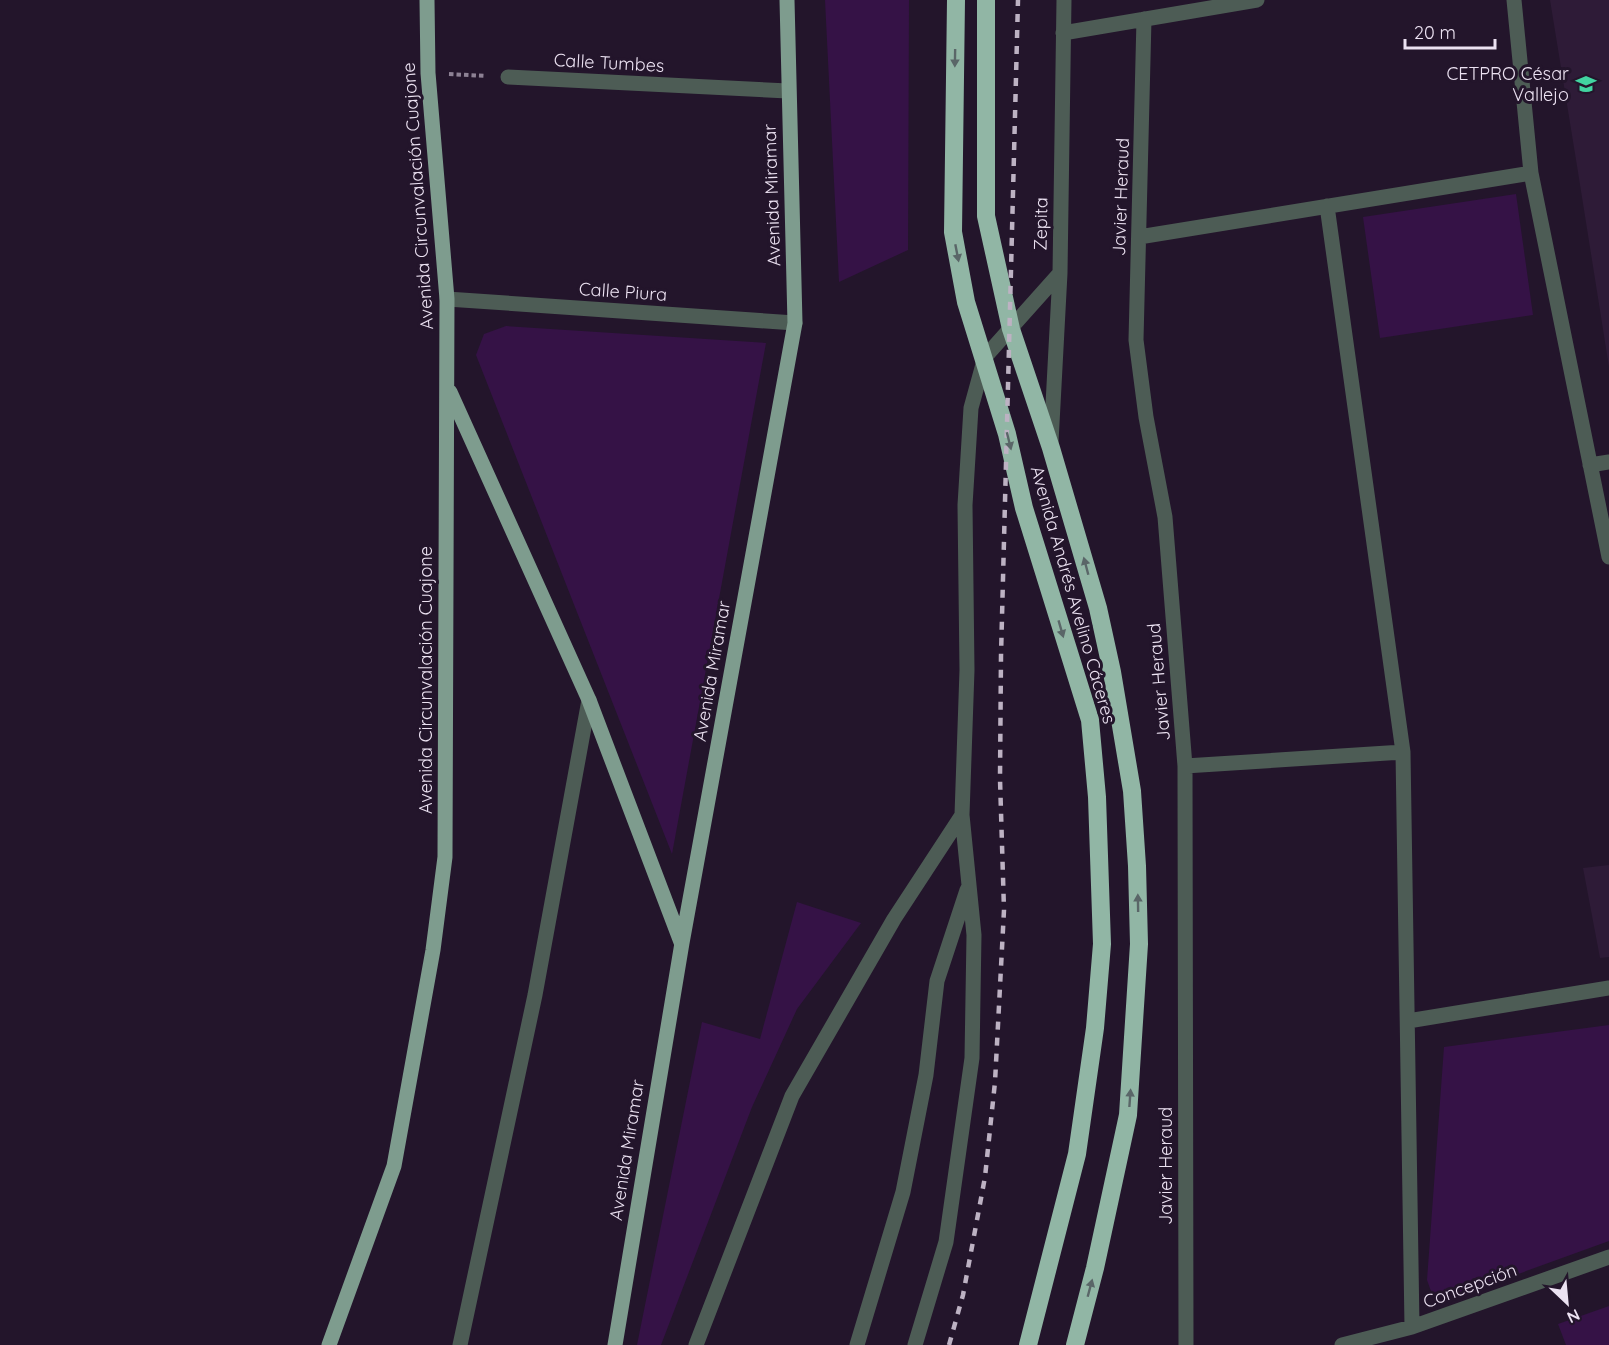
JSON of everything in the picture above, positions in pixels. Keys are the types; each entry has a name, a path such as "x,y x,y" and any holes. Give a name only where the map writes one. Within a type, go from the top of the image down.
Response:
{"highway":[{"name":"Avenida Andrés Avelino Cáceres","path":"956,0 953,232 966,302 985,357 1024,508 1090,720 1101,880 1101,944 1095,1028 1077,1154 1028,1345"},
{"name":"Avenida Andrés Avelino Cáceres","path":"986,0 986,216 1011,328 1079,540 1112,672 1132,791 1137,866 1139,944 1128,1115 1095,1268 1075,1345"}],"main road":[{"name":"Avenida Circunvalación Cuajone","path":"329,1345 394,1166 433,950 445,857 447,299 428,73 427,0"},
{"name":"Avenida Miramar","path":"615,1345 682,943 795,323 787,0"},
{"path":"448,386 589,700 682,943"}],"street":[{"name":"Zepita","path":"1051,448 1060,273 1064,0"},
{"path":"1063,33 1257,0"},
{"path":"1514,0 1531,173 1609,557"},
{"name":"Javier Heraud","path":"1144,19 1136,340 1146,417 1165,517 1185,766 1186,1345"},
{"name":"Calle Tumbes","path":"508,78 788,91"},
{"path":"1139,237 1531,173"},
{"path":"1327,206 1403,752 1412,1327"},
{"path":"915,1345 946,1242 972,1058 974,934 962,815 967,670 967,452 971,408 985,357 1060,273"},
{"name":"Calle Piura","path":"447,299 795,323"},
{"path":"1590,465 1609,462"},
{"path":"460,1345 536,995 589,700"},
{"path":"1185,766 1403,752"},
{"path":"696,1345 792,1096 894,919 962,815"},
{"path":"857,1345 903,1192 926,1075 937,981 969,884"},
{"path":"1408,1021 1609,988"},
{"name":"Concepción","path":"1342,1345 1412,1327 1609,1257"}],"path":[{"path":"428,73 508,78"}],"shaded area":[{"path":"825,0 909,0 908,250 839,282"},
{"name":"CETPRO César Vallejo","path":"1550,0 1609,0 1609,367 1578,172"},
{"path":"1516,194 1533,315 1380,338 1363,217"},
{"path":"506,326 766,343 672,854 476,355 484,334"},
{"path":"1609,865 1609,957 1600,958 1583,868"},
{"path":"797,902 861,923 797,1009 752,1107 661,1345 637,1345 702,1022 760,1039"},
{"path":"1609,1025 1609,1241 1452,1298 1432,1294 1427,1280 1444,1047"},
{"path":"1609,1306 1609,1345 1566,1345 1558,1324"}],"railway":[{"path":"949,1345 963,1295 985,1177 995,1082 1004,910 1000,779 1001,656 1018,0"}],"place":[{"name":"CETPRO César Vallejo","path":"1586,84"}]}
